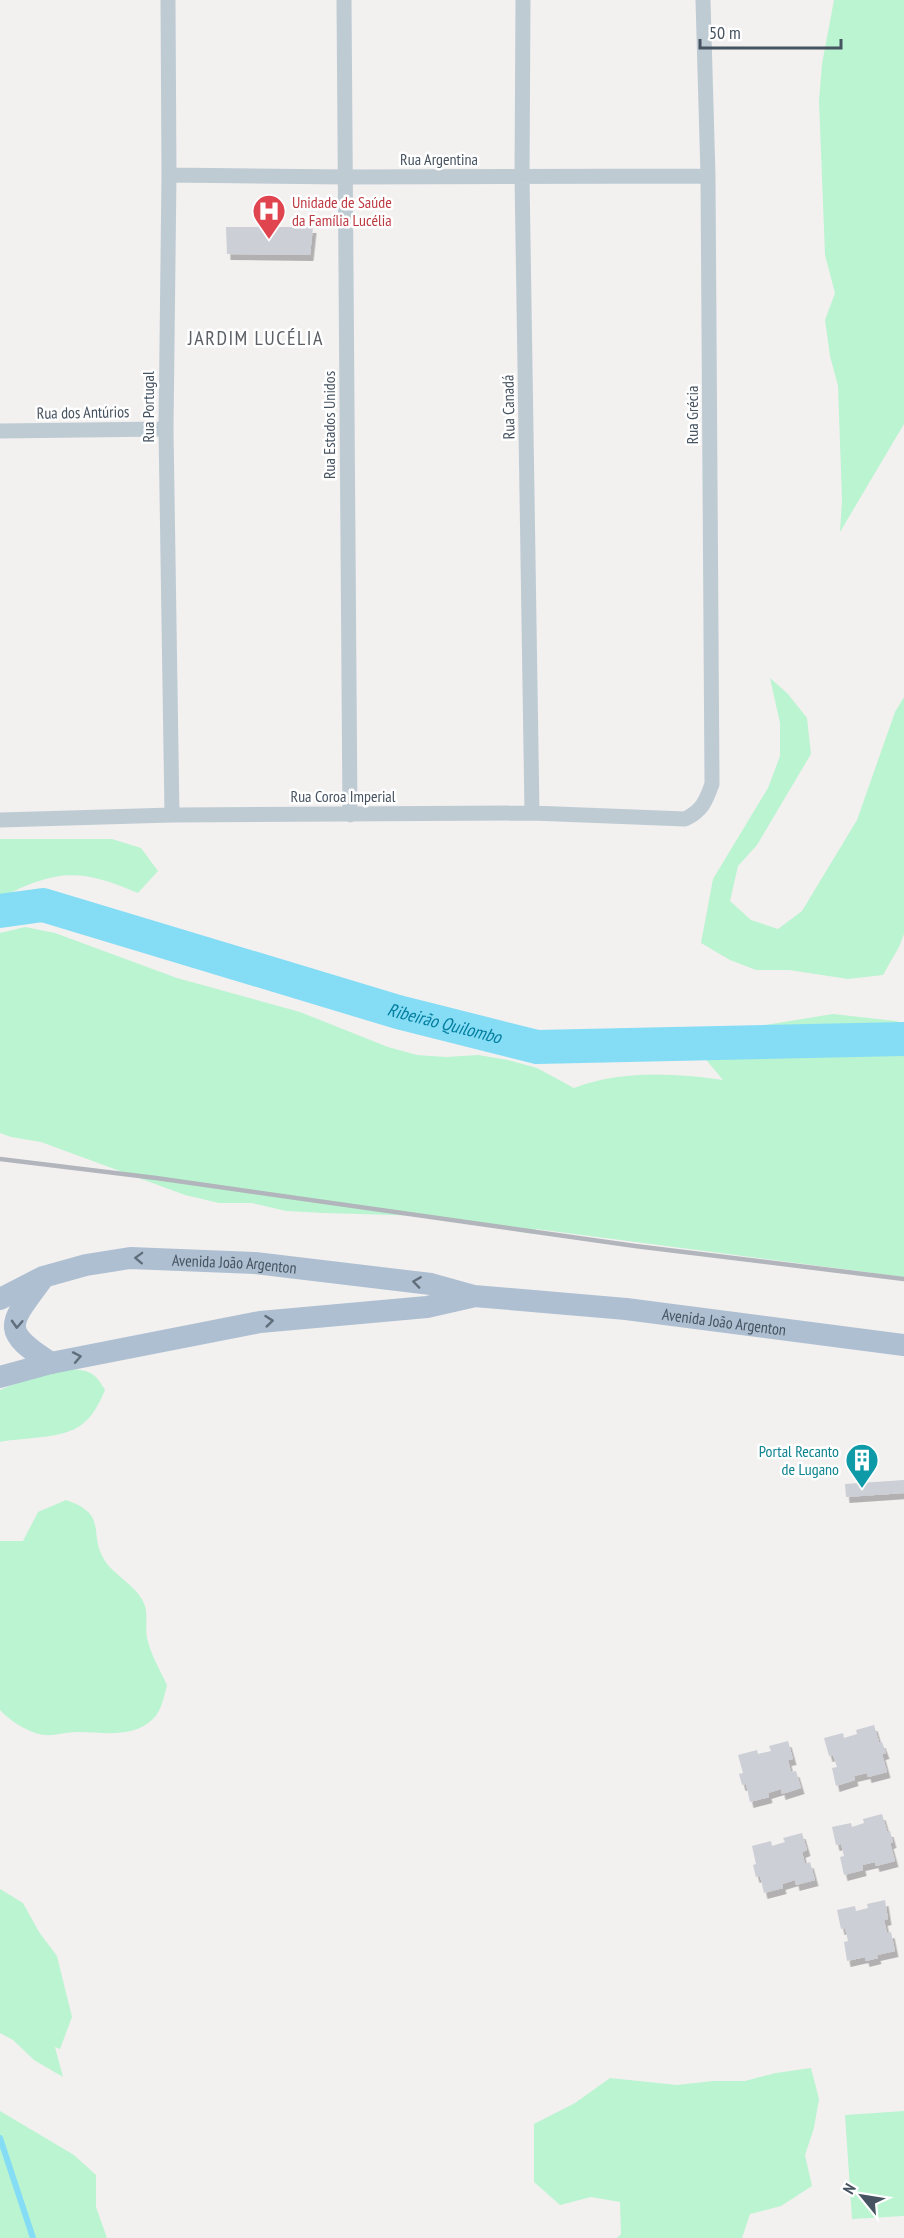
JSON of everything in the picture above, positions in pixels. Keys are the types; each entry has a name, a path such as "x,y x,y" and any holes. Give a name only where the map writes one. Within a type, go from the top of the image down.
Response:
{"main road":[{"name":"Avenida João Argenton","path":"0,1299 43,1277 86,1265 130,1258 255,1263 431,1284 474,1296 626,1309 904,1345"},
{"path":"43,1277 18,1312 14,1326 17,1339 51,1362"},
{"name":"Avenida João Argenton","path":"0,1377 51,1362 260,1322 427,1307 474,1296"}],"street":[{"name":"Rua Portugal","path":"168,0 169,175 166,429 172,815"},
{"name":"Rua Estados Unidos","path":"344,0 350,814"},
{"name":"Rua Canadá","path":"523,0 522,176 532,813"},
{"name":"Rua Grécia","path":"686,819 696,814 705,803 712,784 708,176 703,0"},
{"name":"Rua Argentina","path":"169,175 708,176"},
{"name":"Rua dos Antúrios","path":"0,430 166,429"},
{"name":"Rua Coroa Imperial","path":"0,820 172,815 532,813 686,819"}],"green space":[{"path":"834,0 904,0 904,424 840,532 842,500 838,386 830,356 825,320 835,293 825,255 819,101 822,64"},
{"path":"770,678 788,694 807,718 811,754 757,845 738,866 730,901 751,920 778,929 802,911 857,820 895,712 904,697 904,934 883,975 848,979 789,970 756,970 730,960 701,943 713,879 768,788 780,756 780,723"},
{"path":"0,839 112,839 141,848 158,871 138,893 100,879 68,875 37,881 0,898"},
{"path":"25,927 55,933 177,978 300,1012 388,1047 417,1055 446,1057 478,1055 508,1060 537,1068 574,1088 610,1078 629,1076 667,1075 723,1080 702,1055 708,1040 722,1032 833,1014 896,1021 904,1024 904,1277 536,1229 533,1234 426,1216 286,1211 252,1203 219,1203 185,1195 41,1142 0,1133 0,933"},
{"path":"69,1369 91,1373 105,1390 86,1421 78,1427 59,1434 0,1442 0,1390 36,1375"},
{"path":"66,1500 88,1512 93,1519 100,1551 105,1561 142,1599 146,1614 146,1634 153,1656 167,1685 159,1711 153,1719 127,1732 77,1732 44,1735 20,1726 0,1710 0,1541 23,1541 38,1512"},
{"path":"0,1889 23,1903 39,1932 57,1956 72,2017 60,2049 55,2047 63,2077 34,2060 13,2040 0,2033"},
{"path":"811,2068 819,2099 814,2128 805,2155 812,2186 781,2206 750,2214 742,2238 617,2238 621,2234 620,2202 591,2197 560,2205 534,2182 534,2124 575,2103 610,2078 677,2085 713,2081 745,2081 776,2073"},
{"path":"0,2111 74,2155 96,2175 96,2207 107,2238 0,2238"},
{"path":"904,2111 904,2216 852,2219 845,2115"}],"building":[{"name":"Unidade de Saúde da Família Lucélia","path":"226,227 313,227 310,255 227,254"},
{"path":"904,1480 904,1493 846,1497 845,1484"},
{"path":"874,1725 879,1742 882,1742 886,1753 882,1754 887,1772 868,1777 867,1773 854,1776 855,1780 836,1786 832,1768 837,1767 833,1755 829,1756 824,1738 843,1733 844,1738 857,1734 856,1730"},
{"path":"788,1741 793,1759 788,1760 791,1772 796,1771 801,1788 782,1794 781,1789 768,1793 769,1797 750,1802 746,1784 742,1785 739,1774 743,1773 738,1755 757,1750 758,1754 771,1751 769,1746"},
{"path":"882,1814 887,1831 890,1831 893,1842 890,1843 895,1861 876,1866 875,1862 862,1865 863,1870 844,1875 840,1857 844,1856 841,1844 836,1845 832,1827 851,1823 852,1827 864,1823 863,1819"},
{"path":"802,1833 807,1850 802,1852 805,1864 810,1862 815,1880 796,1885 795,1880 782,1884 783,1888 764,1893 760,1876 756,1877 752,1846 771,1841 772,1846 785,1842 783,1838"},
{"path":"885,1900 888,1919 884,1920 887,1933 891,1932 895,1951 877,1955 878,1958 866,1961 865,1957 847,1961 844,1942 848,1941 845,1928 841,1929 837,1910 855,1906 856,1911 868,1908 867,1904"}],"waterway":[{"name":"Ribeirão Quilombo","path":"0,911 43,905 398,1012 537,1047 904,1039"},
{"path":"0,2138 33,2238"}],"railway":[{"path":"0,1159 156,1178 635,1246 904,1279"}],"place":[{"name":"Unidade de Saúde da Família Lucélia","path":"269,240"},
{"name":"Portal Recanto de Lugano","path":"862,1489"}],"district":[{"name":"JARDIM LUCÉLIA","path":"256,338"}]}
